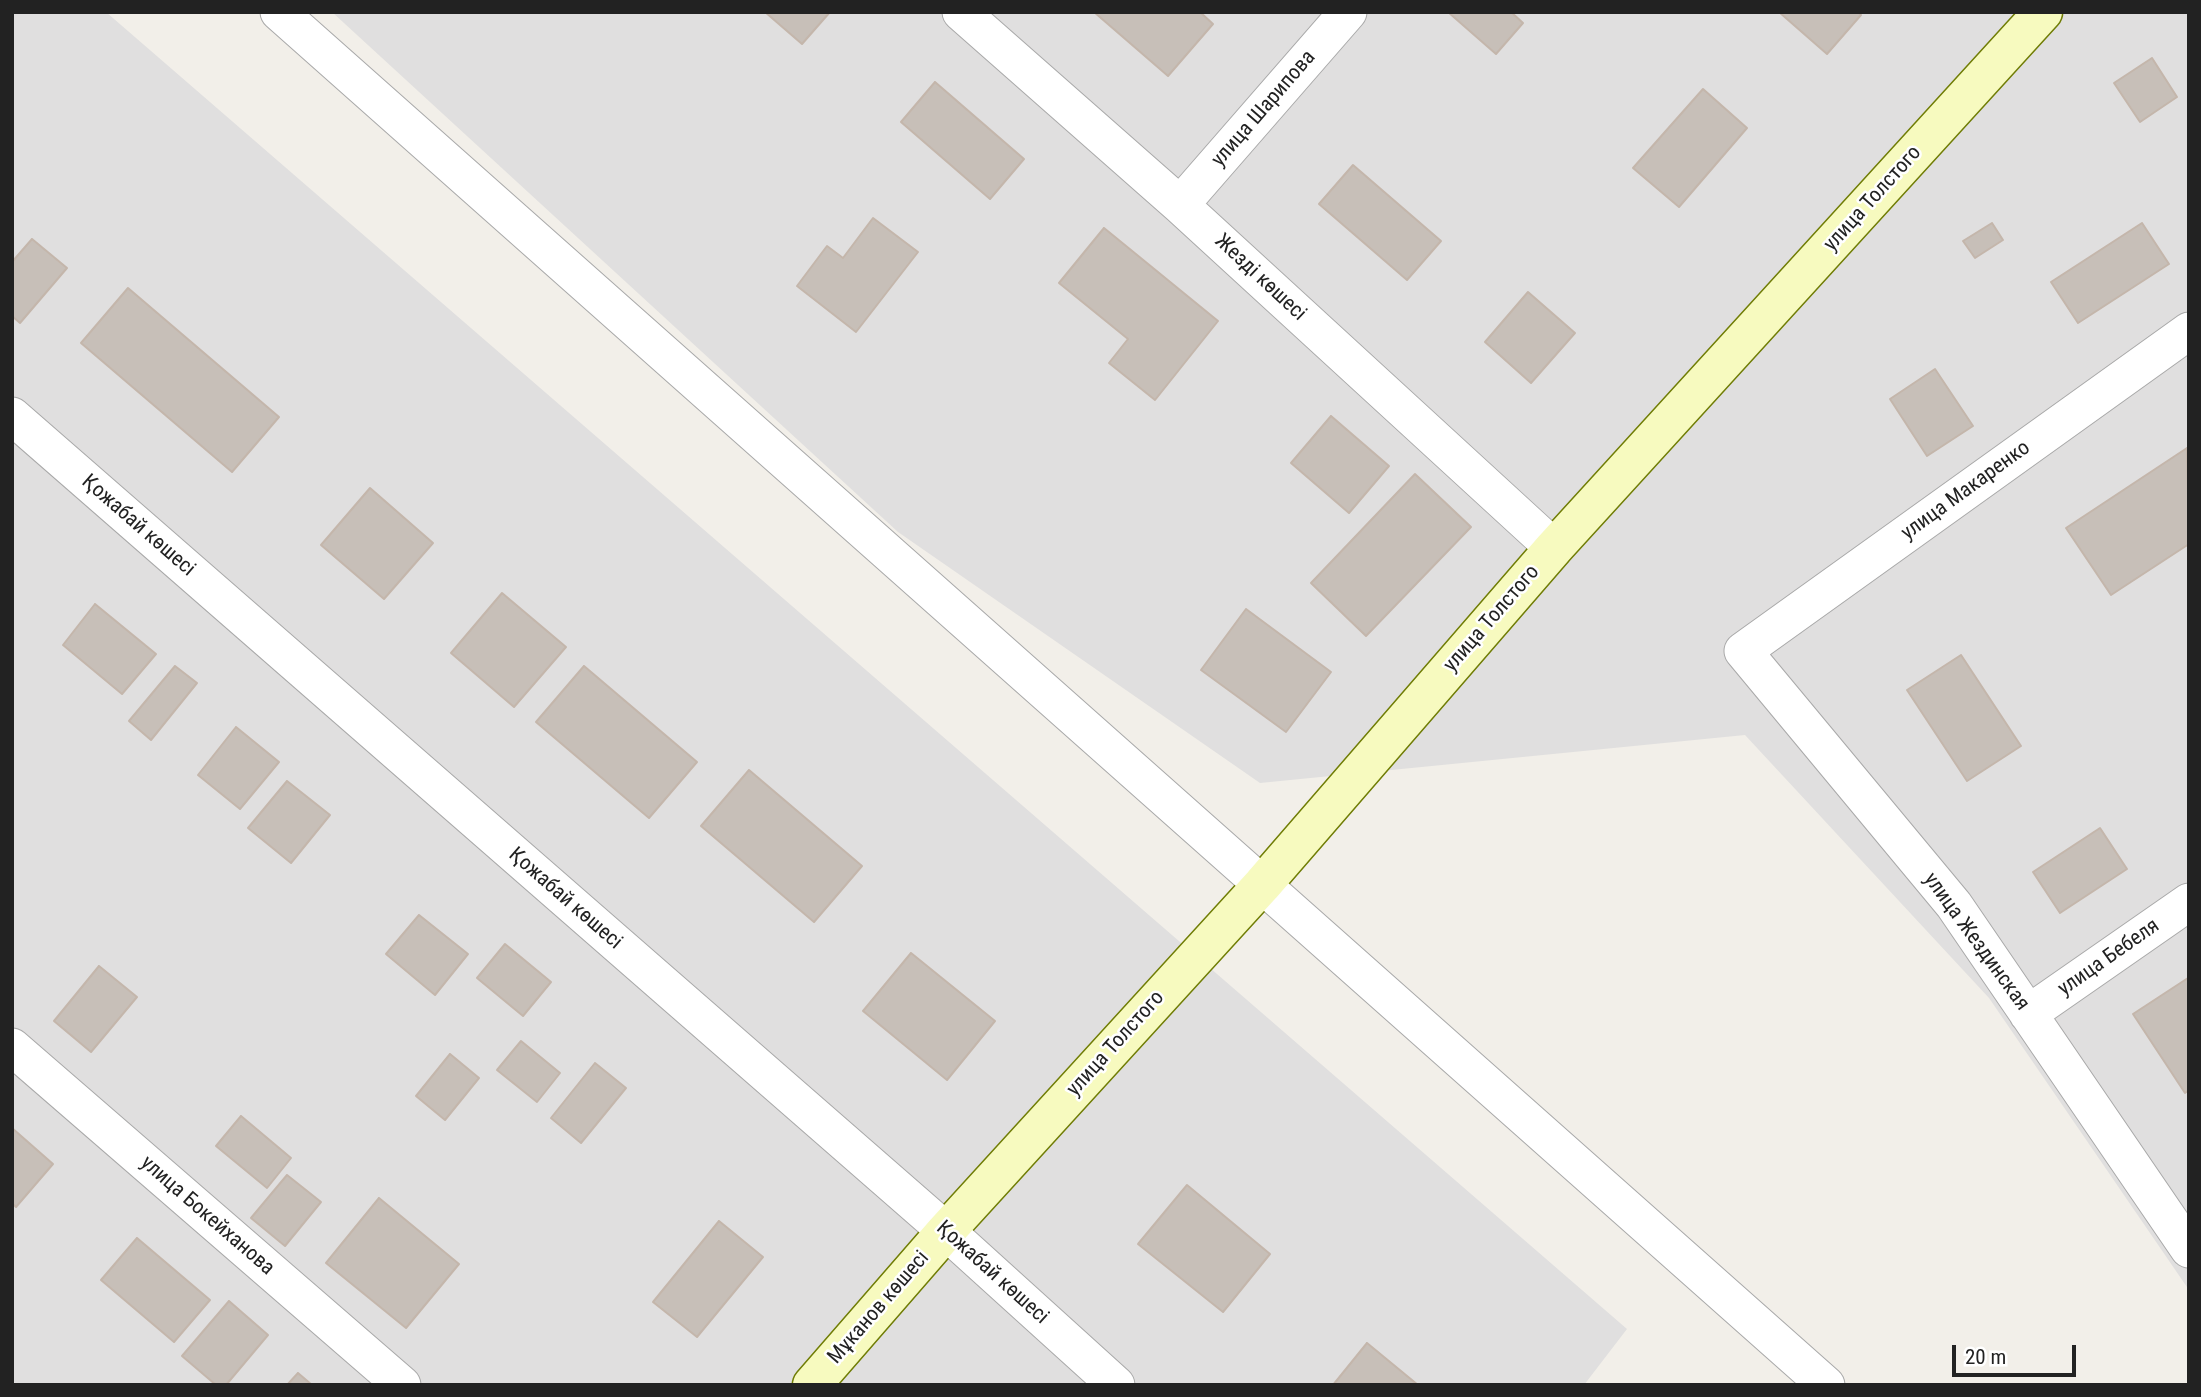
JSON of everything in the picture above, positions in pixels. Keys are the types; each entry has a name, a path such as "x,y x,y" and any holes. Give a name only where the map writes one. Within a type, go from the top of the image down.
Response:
{"street":[{"path":"279,12 1826,1385"},
{"name":"Жезді көшесі","path":"961,12 1180,205 1554,548"},
{"name":"улица Шарипова","path":"1180,205 1348,12"},
{"name":"улица Толстого","path":"946,1231 1262,885 1554,548 2043,12"},
{"name":"улица Макаренко","path":"1743,651 2189,331"},
{"name":"Қожабай көшесі","path":"12,416 946,1231 1116,1385"},
{"name":"улица Жездинская","path":"1743,651 1954,905 2189,1249"},
{"name":"улица Бебеля","path":"2028,1014 2189,902"},
{"name":"улица Бокейханова","path":"12,1046 402,1385"},
{"name":"Мұканов көшесі","path":"812,1385 946,1231"}],"shaded area":[{"path":"12,12 106,12 1627,1329 1584,1385 12,1385"},
{"path":"332,12 2189,12 2189,1290 1989,998 1745,735 1260,783 898,532"}],"building":[{"path":"765,12 830,12 802,44"},
{"path":"1094,12 1200,12 1213,24 1168,76"},
{"path":"1448,12 1511,12 1523,23 1496,54"},
{"path":"1779,12 1858,12 1861,15 1827,54"},
{"path":"2152,58 2177,97 2140,122 2114,83"},
{"path":"935,82 1024,159 990,199 901,122"},
{"path":"1703,89 1747,128 1679,207 1633,168"},
{"path":"1353,165 1441,241 1407,280 1319,204"},
{"path":"873,218 918,252 856,332 797,286 827,246 843,258"},
{"path":"1992,223 2003,240 1975,258 1963,241"},
{"path":"2142,223 2169,264 2078,323 2051,282"},
{"path":"1104,228 1218,321 1155,400 1109,363 1128,339 1059,283"},
{"path":"32,239 67,268 20,323 12,316 12,262"},
{"path":"128,288 279,417 232,472 81,343"},
{"path":"1528,292 1575,333 1531,383 1485,342"},
{"path":"1935,369 1973,426 1927,456 1890,399"},
{"path":"1331,416 1389,466 1349,513 1291,463"},
{"path":"2187,448 2189,544 2111,595 2066,528"},
{"path":"1415,474 1471,527 1366,636 1311,583"},
{"path":"370,488 433,543 384,599 321,545"},
{"path":"502,593 566,647 514,707 451,653"},
{"path":"95,604 156,654 122,694 63,645"},
{"path":"1246,609 1331,672 1286,732 1201,670"},
{"path":"1961,655 2021,746 1967,781 1907,690"},
{"path":"175,666 197,683 151,740 129,721"},
{"path":"584,666 697,762 649,818 536,722"},
{"path":"236,727 279,762 240,809 198,775"},
{"path":"749,770 862,866 814,922 701,826"},
{"path":"287,781 330,815 291,863 248,828"},
{"path":"2100,828 2127,869 2060,913 2033,872"},
{"path":"419,915 468,954 435,995 386,954"},
{"path":"505,944 551,982 523,1016 477,978"},
{"path":"911,953 995,1021 947,1080 863,1011"},
{"path":"99,966 137,997 91,1052 54,1021"},
{"path":"2188,978 2189,1090 2185,1093 2133,1014"},
{"path":"521,1041 560,1073 537,1102 497,1070"},
{"path":"450,1054 479,1078 445,1120 416,1096"},
{"path":"595,1063 626,1088 581,1143 551,1118"},
{"path":"241,1116 291,1158 267,1188 216,1146"},
{"path":"12,1128 53,1164 16,1207 12,1203"},
{"path":"287,1175 321,1202 285,1246 251,1218"},
{"path":"1187,1185 1270,1254 1223,1312 1138,1244"},
{"path":"379,1198 459,1264 406,1328 326,1263"},
{"path":"719,1221 763,1257 697,1337 653,1302"},
{"path":"137,1238 210,1300 174,1342 101,1280"},
{"path":"229,1301 268,1335 226,1385 216,1385 182,1356"},
{"path":"1367,1343 1418,1385 1333,1385"},
{"path":"298,1373 312,1385 287,1385"}]}
